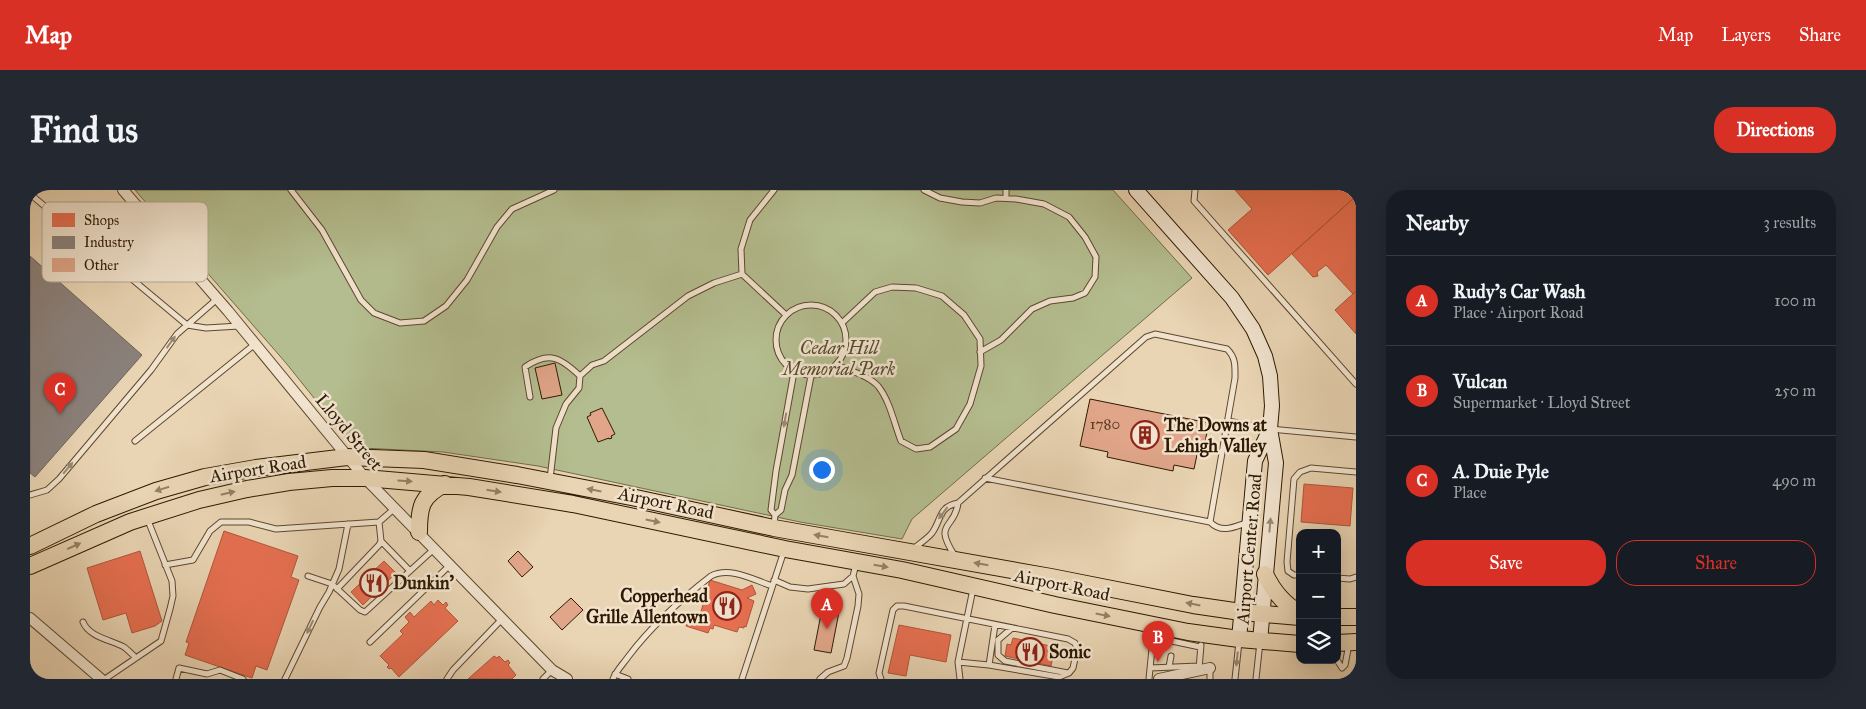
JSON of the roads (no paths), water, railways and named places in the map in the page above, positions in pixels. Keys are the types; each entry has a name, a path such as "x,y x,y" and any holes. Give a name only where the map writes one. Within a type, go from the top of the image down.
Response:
{"main road":[{"name":"Airport Road","path":"30,546 96,514 156,491 205,477 256,468 347,457 424,460 774,522 909,552 1241,612 1296,618"},
{"name":"Airport Road","path":"30,566 107,531 146,516 200,500 247,489 315,480 365,478 445,484 573,504 785,549 855,569 902,570 1154,631 1201,640 1239,639 1296,644"},
{"path":"419,532 419,516 426,497 432,491 445,484"},
{"path":"30,538 54,535"},
{"path":"1265,574 1274,591 1296,610"},
{"path":"1341,617 1356,616"}],"street":[{"name":"Lloyd Street","path":"124,190 134,202"},
{"name":"Airport Center Road","path":"1137,190 1232,298 1253,329 1265,356 1270,376 1272,406 1270,430 1276,463 1260,641"},
{"name":"Lloyd Street","path":"203,282 365,478 552,670 567,679"},
{"name":"Airport Center Road","path":"1239,639 1255,461 1270,430"},
{"path":"30,618 98,678"},
{"path":"1159,679 1195,672 1210,674"}],"lane":[{"path":"291,190 322,230 361,300 374,312 400,323 424,321 446,306 468,280 497,227 512,210 542,193 554,190"},
{"path":"774,190 750,220 741,249 742,274 786,315"},
{"path":"924,190 940,198 962,202 980,203 996,198 1006,198 1044,204 1068,218 1085,237 1096,257 1095,277 1085,293 1072,298 1050,301 1032,309 1001,340 980,352"},
{"path":"1006,190 1006,198"},
{"path":"1195,190 1194,201 1356,384"},
{"path":"30,194 42,204"},
{"path":"550,482 556,428 566,404 579,388 580,376 592,365 604,361 688,296 714,283 742,274"},
{"path":"135,282 187,325 206,328 241,326"},
{"path":"836,365 860,375 877,385 887,401 901,441 916,449 930,448 956,429 970,404 981,366 980,339 964,315 942,296 916,288 892,287 875,292 842,323"},
{"path":"30,495 47,490 59,479 152,370 177,334 218,299"},
{"path":"813,305 824,307 842,323 846,335 846,347 836,365 823,374 812,376 800,374 794,372 781,361 776,350 777,328 791,310 813,305"},
{"path":"909,552 932,534 942,512 950,505 958,503 1146,337 1155,334 1227,349 1233,355 1235,378 1210,522"},
{"path":"135,442 255,344"},
{"path":"530,397 525,367 535,361 552,357 566,363 580,376"},
{"path":"774,522 772,510 776,471 794,372"},
{"path":"774,522 782,510 785,490 792,475 812,376"},
{"path":"1228,421 1270,430 1356,437"},
{"path":"1296,574 1288,571 1287,562 1294,478 1300,472 1311,468 1356,472"},
{"path":"985,478 1210,522 1216,528 1224,529 1249,522"},
{"path":"775,487 785,490"},
{"path":"958,503 957,511 945,527 944,536 958,560"},
{"path":"165,565 193,560 210,531 221,522 249,522 276,529 379,522 395,508"},
{"path":"98,678 136,658 161,641 173,596 172,581 146,516"},
{"path":"379,522 381,541 410,571"},
{"path":"285,679 339,568 348,524"},
{"path":"337,589 381,541"},
{"path":"308,576 332,584 364,612 435,548"},
{"path":"742,679 785,549"},
{"path":"370,642 450,564"},
{"path":"774,580 790,587 808,589 844,584 855,569"},
{"path":"820,679 828,672 844,666 847,658 858,606 859,594 855,569"},
{"path":"628,679 614,676 662,617 676,603 711,576 716,573 734,573 772,586"},
{"path":"1341,578 1356,577"},
{"path":"960,679 958,662 973,586"},
{"path":"881,679 879,673 893,610 897,606 1068,639 1075,643 1077,649 1073,668 1069,674 1059,677 989,665 958,662"},
{"path":"447,679 453,670 502,618"},
{"path":"83,622 85,627 92,633 125,648 136,658"},
{"path":"989,665 995,625"},
{"path":"1012,628 998,640 998,655 1006,661 1069,674"},
{"path":"1149,679 1150,668 1154,631 1173,643 1183,645 1201,640 1195,672 1181,667 1150,668"},
{"path":"1235,679 1239,639"},
{"path":"1256,679 1260,641"},
{"path":"1340,664 1342,668 1345,665 1347,643"},
{"path":"1169,668 1171,656"},
{"path":"1181,667 1182,659"},
{"path":"176,679 179,668 206,674 220,670 243,679"},
{"path":"543,679 552,670"}],"place":[{"name":"A. Duie Pyle","path":"60,414"},
{"name":"The Downs at Lehigh Valley","path":"1145,435"},
{"name":"Dunkin'","path":"374,583"},
{"name":"Copperhead Grille Allentown","path":"727,606"},
{"name":"Rudy's Car Wash","path":"827,629"},
{"name":"Sonic","path":"1030,652"},
{"name":"Vulcan","path":"1158,662"}],"park label":[{"name":"Cedar Hill Memorial Park","path":"839,358"}]}
